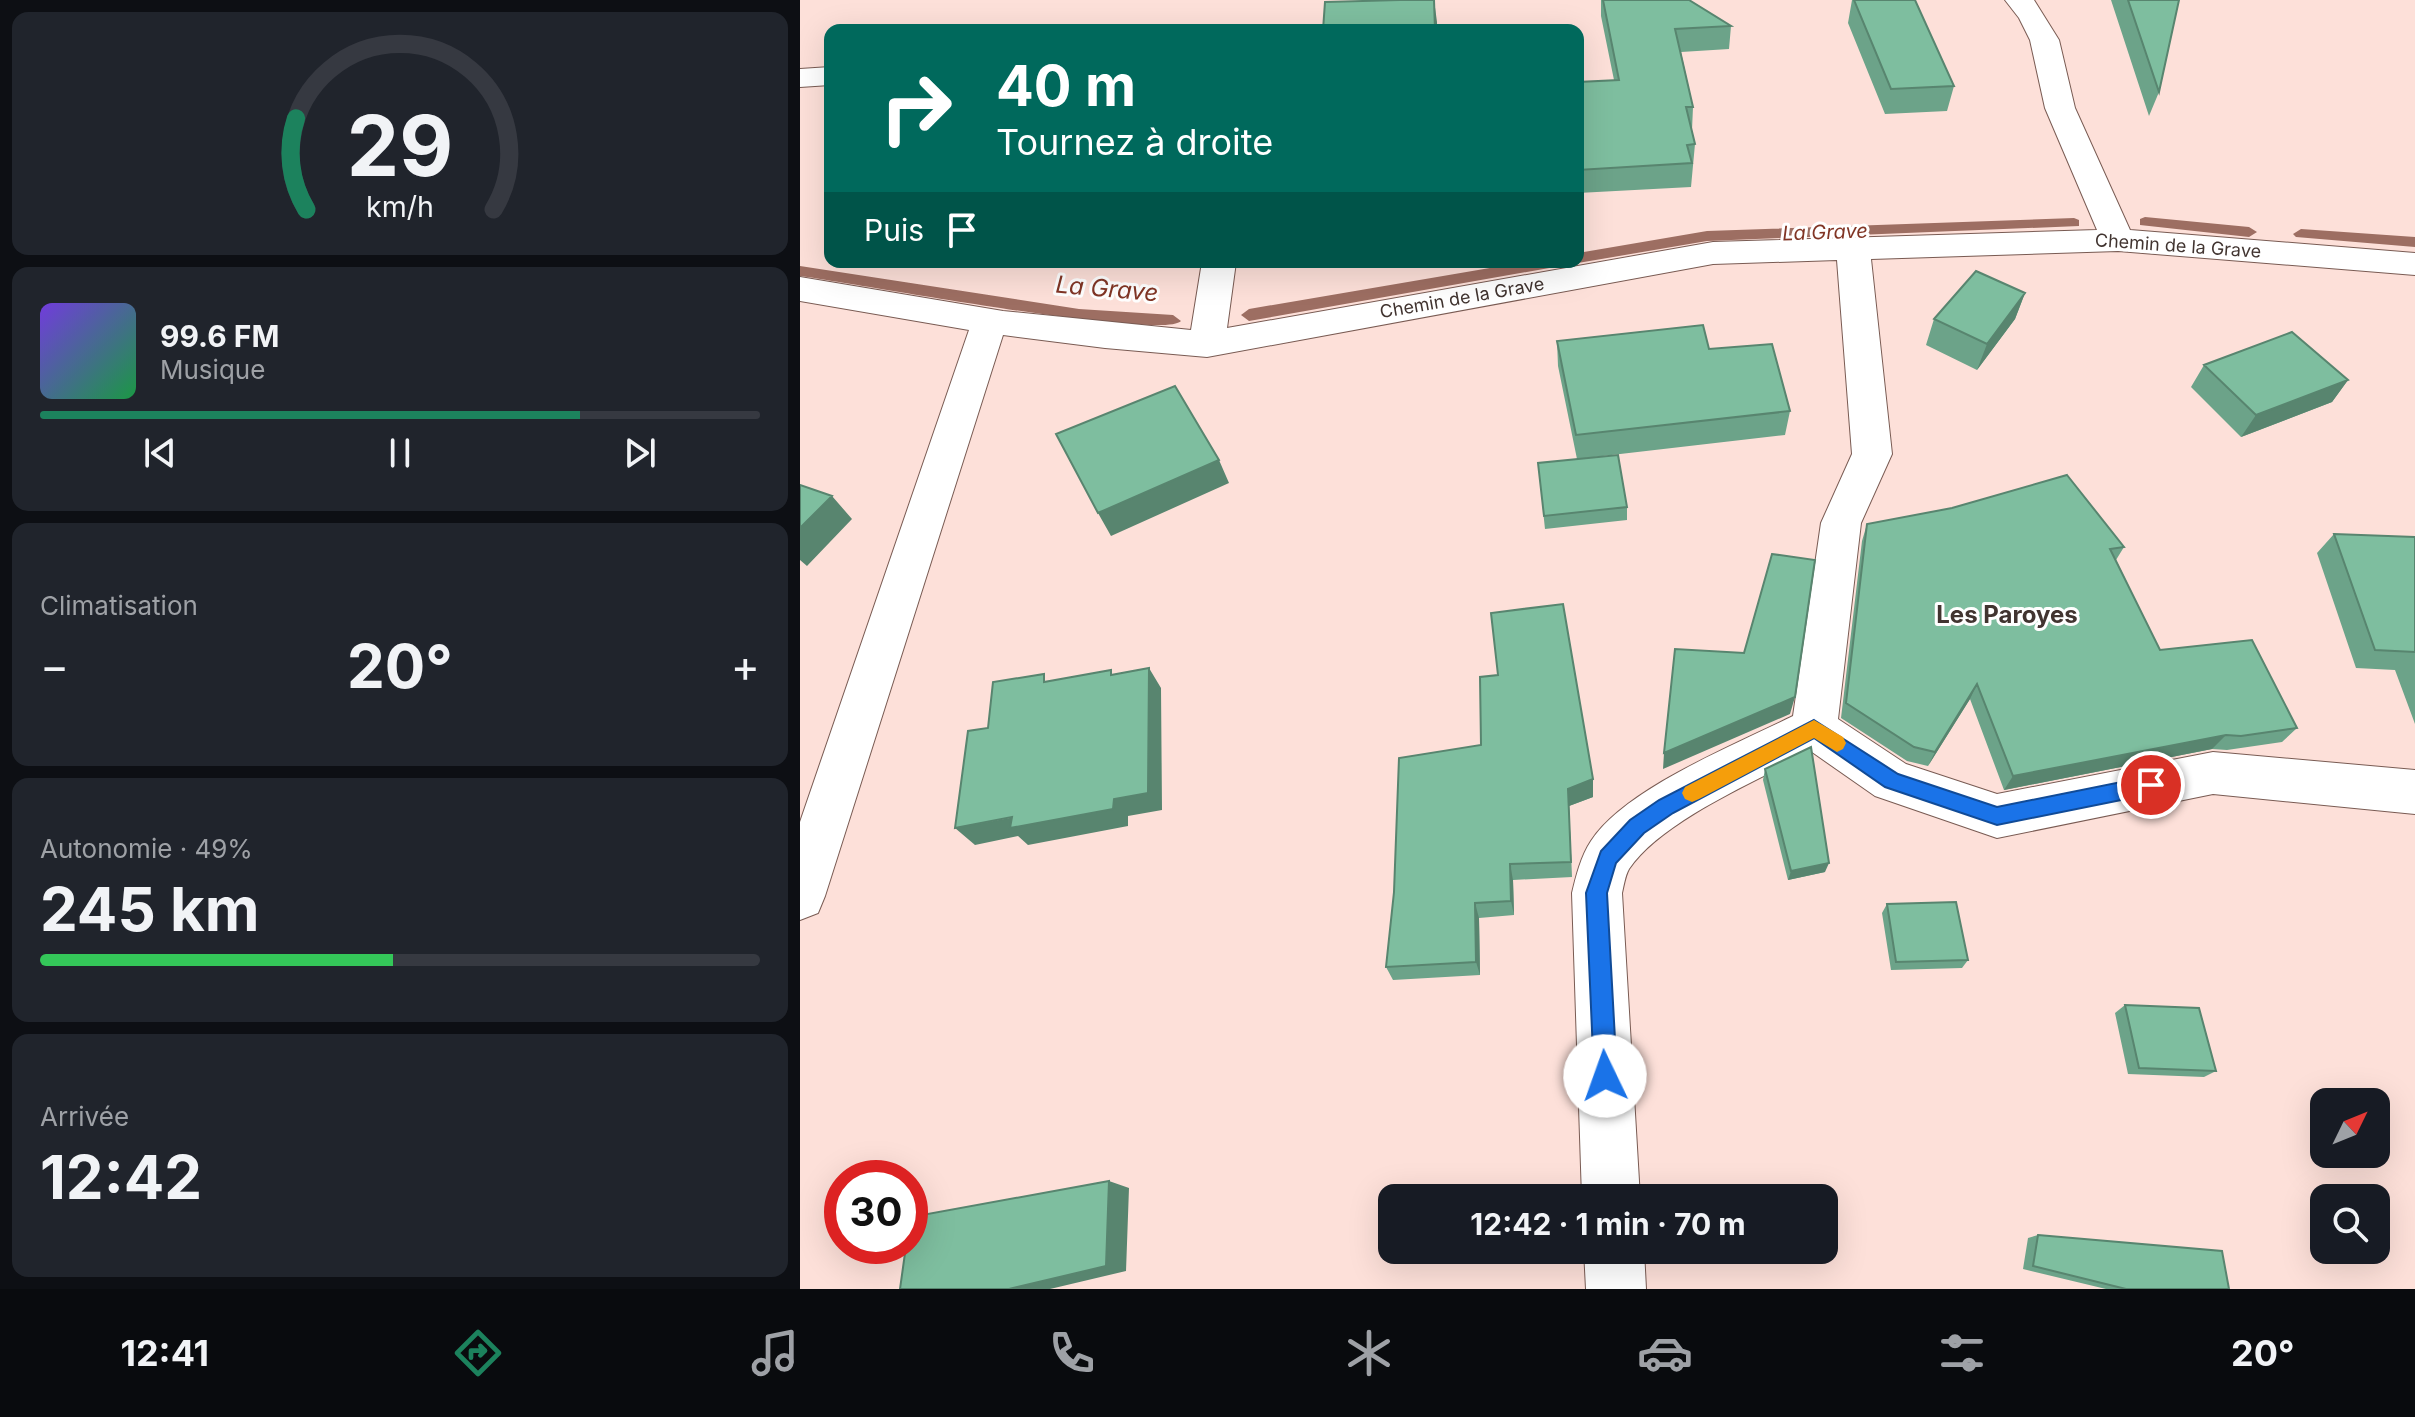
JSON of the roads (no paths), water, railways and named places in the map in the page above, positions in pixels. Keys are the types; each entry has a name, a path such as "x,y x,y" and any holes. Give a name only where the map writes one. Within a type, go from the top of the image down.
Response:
{"street":[{"path":"2019,0 2037,19 2050,58 2059,106 2118,240"},
{"path":"800,78 824,76"},
{"name":"Chemin de la Grave","path":"800,289 989,323 1143,341 1207,344 1713,253 2118,240 2415,264"},
{"path":"1814,728 1841,523 1872,454 1853,247"},
{"path":"1207,344 1218,268"},
{"path":"800,896 989,323"},
{"path":"1814,728 1892,781 1997,816 2213,773 2415,792"},
{"path":"1610,1184 1597,893 1608,858 1637,827 1666,807 1814,728"},
{"path":"1615,1264 1616,1289"}],"waterway":[{"name":"La Grave","path":"2145,222 2249,232"},
{"name":"La Grave","path":"1584,257 1707,236 2074,223"},
{"name":"La Grave","path":"2301,234 2415,242"},
{"name":"La Grave","path":"1249,315 1520,268"},
{"name":"La Grave","path":"800,271 1033,308 1173,321"}],"district":[{"name":"Les Paroyes","path":"2007,615"}]}
